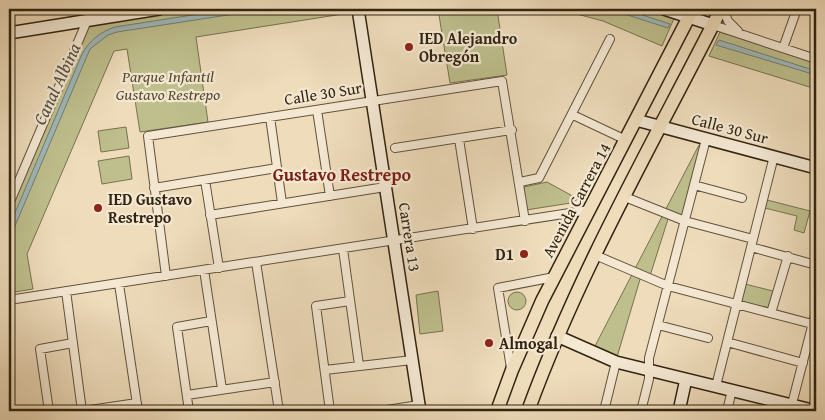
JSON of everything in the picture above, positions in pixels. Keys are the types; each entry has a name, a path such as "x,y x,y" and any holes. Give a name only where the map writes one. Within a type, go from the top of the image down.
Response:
{"main road":[{"path":"528,411 557,336 595,255 722,9"},
{"name":"Avenida Carrera 14","path":"497,411 512,370 554,278 691,13"}],"street":[{"path":"9,204 92,9"},
{"path":"9,33 87,20 125,11 159,9"},
{"name":"Carrera 13","path":"358,9 420,408"},
{"path":"664,9 691,13 713,25 816,59"},
{"path":"722,9 728,21 741,34"},
{"path":"783,48 797,9"},
{"path":"520,182 539,178 573,115 610,39"},
{"name":"Calle 30 Sur","path":"154,188 148,136 502,82 512,130"},
{"path":"317,110 330,196"},
{"path":"573,115 626,140"},
{"path":"270,118 282,203"},
{"name":"Calle 30 Sur","path":"636,120 816,168"},
{"path":"395,148 512,130 525,221"},
{"path":"459,139 473,229"},
{"path":"641,411 649,370 648,361 706,139"},
{"path":"716,386 774,156"},
{"path":"166,276 154,188 277,168"},
{"path":"205,180 219,268"},
{"path":"694,185 742,198"},
{"path":"210,215 385,187"},
{"path":"625,197 685,222 788,256 816,263"},
{"path":"9,300 589,210"},
{"path":"343,249 359,365"},
{"path":"595,255 668,286 815,325"},
{"path":"771,313 788,256"},
{"path":"256,262 279,411"},
{"path":"204,270 222,388"},
{"path":"512,370 498,288 554,278"},
{"path":"66,291 83,411 138,407 119,284"},
{"path":"330,411 316,306 350,300"},
{"path":"793,400 815,325 816,312"},
{"path":"189,411 177,327 211,321"},
{"path":"658,325 708,338"},
{"path":"557,336 616,362 732,390 773,406 812,411"},
{"path":"727,342 803,363"},
{"path":"49,411 40,349 73,343"},
{"path":"325,370 412,360"},
{"path":"604,411 616,362"},
{"path":"679,411 686,379"},
{"path":"187,395 222,388 275,382"},
{"path":"727,411 732,390"},
{"path":"380,411 420,408"}],"green space":[{"name":"Parque Infantil Gustavo Restrepo","path":"95,9 121,9 123,17 179,9 375,9 196,37 208,122 140,132 127,49 114,51 27,254 33,289 9,293 9,213"},
{"path":"438,9 497,9 507,75 450,83"},
{"path":"558,9 653,9 675,16 662,46 603,21"},
{"path":"720,32 816,63 816,89 709,56"},
{"path":"126,127 129,148 101,152 98,131"},
{"path":"699,145 702,146 682,220 669,216 649,279 641,276 617,357 595,346"},
{"path":"129,156 132,179 102,184 98,161"},
{"path":"547,182 578,199 571,203 526,210 524,187"},
{"path":"767,200 810,211 804,233 794,230 797,216 765,208"},
{"path":"745,284 773,291 768,309 741,302"},
{"path":"438,291 443,331 420,334 416,295"},
{"path":"517,292 523,295 526,301 523,307 517,310 511,307 508,301 511,295"}],"water":[{"path":"231,9 267,9 117,32 108,35 90,49 9,240 9,227 82,54 88,45 100,34 115,27"},
{"path":"609,9 624,9 670,24 668,28"},
{"path":"719,40 816,71 816,75 716,45"}],"place":[{"name":"IED Alejandro Obregón","path":"409,47"},
{"name":"IED Gustavo Restrepo","path":"98,208"},
{"name":"D1","path":"524,254"},
{"name":"Almogal","path":"489,343"}],"district":[{"name":"Gustavo Restrepo","path":"342,175"}],"water label":[{"name":"Canal Albina","path":"57,84"}]}
